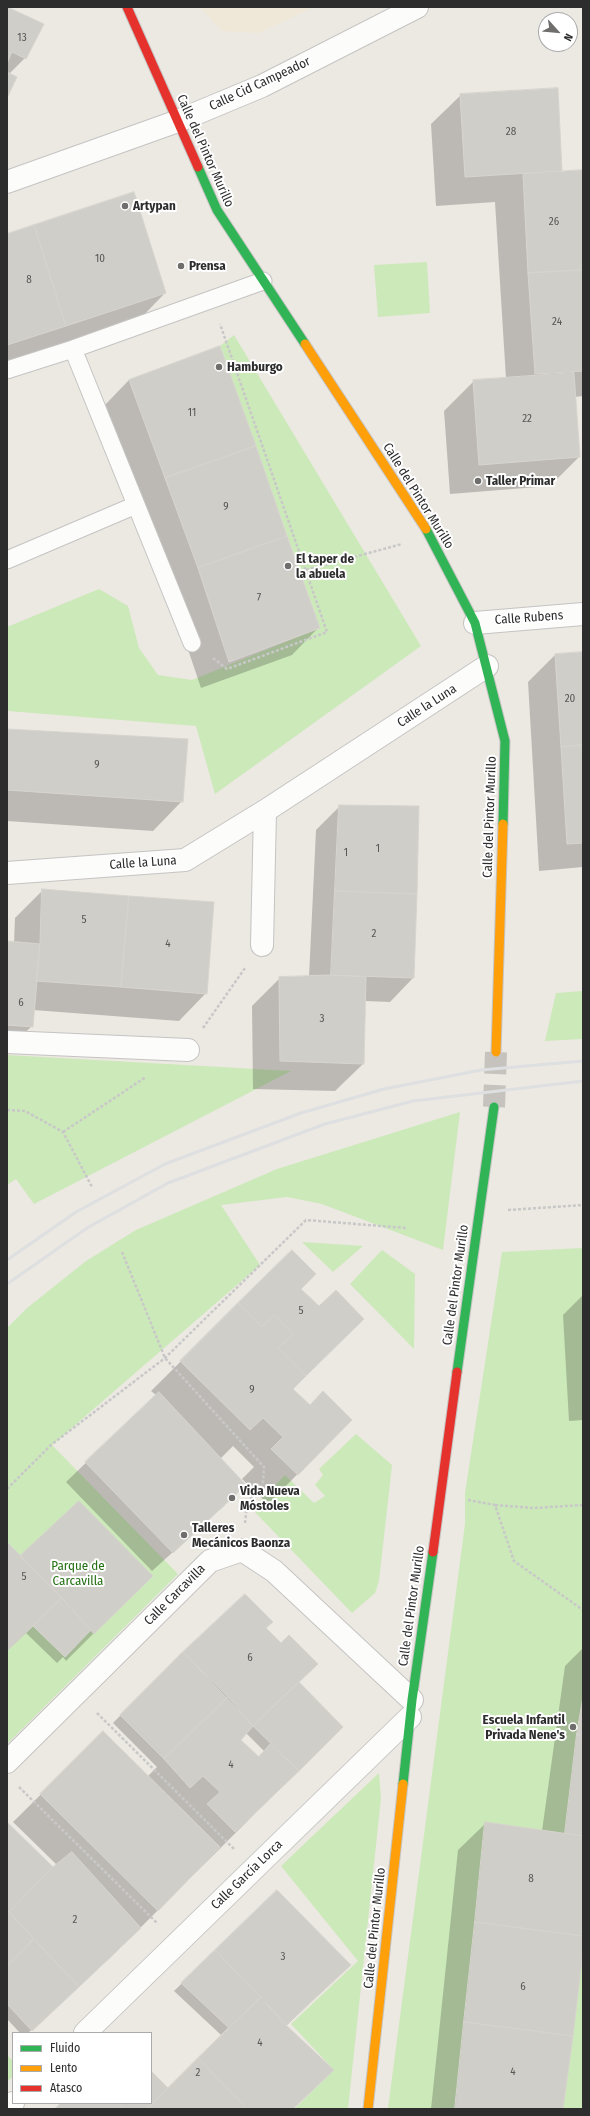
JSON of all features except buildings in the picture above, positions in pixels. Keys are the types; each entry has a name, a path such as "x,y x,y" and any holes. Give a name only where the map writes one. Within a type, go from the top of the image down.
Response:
{"street":[{"name":"Calle del Pintor Murillo","path":"127,7 217,210 430,537 475,623 505,741 496,1052"},
{"name":"Calle Cid Campeador","path":"7,182 178,121 262,86 417,7"},
{"name":"Calle Rubens","path":"475,623 583,614"},
{"name":"Calle la Luna","path":"7,873 185,860 265,811 487,666"},
{"path":"262,945 265,811"},
{"path":"7,1042 188,1050"},
{"name":"Calle del Pintor Murillo","path":"368,2109 411,1709 494,1107"},
{"path":"242,1550 274,1571 411,1709"},
{"name":"Calle Carcavilla","path":"10,1772 77,1693 210,1561 242,1550"},
{"name":"Calle García Lorca","path":"86,2032 254,1868 411,1709"}],"lane":[{"path":"7,370 73,349 263,281"},
{"path":"73,349 192,642"},
{"path":"7,560 136,505"}],"path":[{"path":"192,642 227,669 327,632 211,300"},
{"path":"306,570 430,537"},
{"path":"7,1110 25,1112 63,1132 92,1187"},
{"path":"479,1211 583,1206"},
{"path":"7,1489 51,1445 165,1358 306,1220 406,1228"},
{"path":"122,1252 165,1358 264,1467 263,1482 247,1504 242,1550"},
{"path":"440,1495 495,1505 534,1508 583,1505"},
{"path":"495,1505 514,1561 583,1610"},
{"path":"77,1693 254,1868"},
{"path":"10,1772 177,1943"}],"shaded area":[{"path":"200,7 314,7 259,33 222,31"}],"green space":[{"path":"427,262 430,313 378,317 374,265"},
{"path":"234,335 421,646 215,794 196,726 8,711 7,627 99,589 128,606 139,648 158,675 192,680 320,628 220,346"},
{"path":"583,991 583,1039 545,1041 556,993"},
{"path":"7,1055 291,1071 34,1204 16,1179 7,1185"},
{"name":"Parque de Carcavilla","path":"460,1112 443,1250 322,1204 287,1197 221,1205 260,1265 52,1445 178,1574 7,1744 7,1328 27,1308 86,1261 136,1230 277,1169"},
{"path":"302,1242 363,1246 333,1272"},
{"path":"583,1248 583,2109 388,2108 465,1524 465,1493 502,1252"},
{"path":"382,1250 415,1274 414,1349 350,1284"},
{"path":"356,1434 392,1465 379,1581 375,1593 352,1613 252,1509 285,1475 314,1503 325,1496 315,1485 323,1475 319,1469"},
{"path":"379,1773 381,1798 348,2109 294,2109 334,2070 291,2024 358,1961 281,1866"},
{"path":"7,2055 12,2060 12,2077 7,2082"}],"tunnel":[{"path":"494,1107 496,1052"}],"railway":[{"path":"7,1260 76,1212 165,1164 301,1113 384,1089 481,1070 583,1061"},
{"path":"7,1284 87,1228 168,1183 325,1124 413,1101 583,1081"}],"traffic: fast":[{"path":"198,167 217,210 305,344"},
{"path":"426,529 475,623 505,741 503,824"},
{"path":"457,1372 494,1107"},
{"path":"403,1784 412,1700 433,1552"}],"traffic: slow":[{"path":"305,344 426,529"},
{"path":"496,1052 503,824"},
{"path":"368,2109 403,1784"}],"traffic: jam":[{"path":"127,7 198,167"},
{"path":"433,1552 457,1372"}],"place":[{"name":"Artypan","path":"125,206"},
{"name":"Prensa","path":"181,266"},
{"name":"Hamburgo","path":"219,367"},
{"name":"Taller Primar","path":"478,481"},
{"name":"El taper de la abuela","path":"288,566"},
{"name":"Vida Nueva Móstoles","path":"232,1498"},
{"name":"Talleres Mecánicos Baonza","path":"184,1535"},
{"name":"Escuela Infantil Privada Nene's","path":"573,1727"}]}
